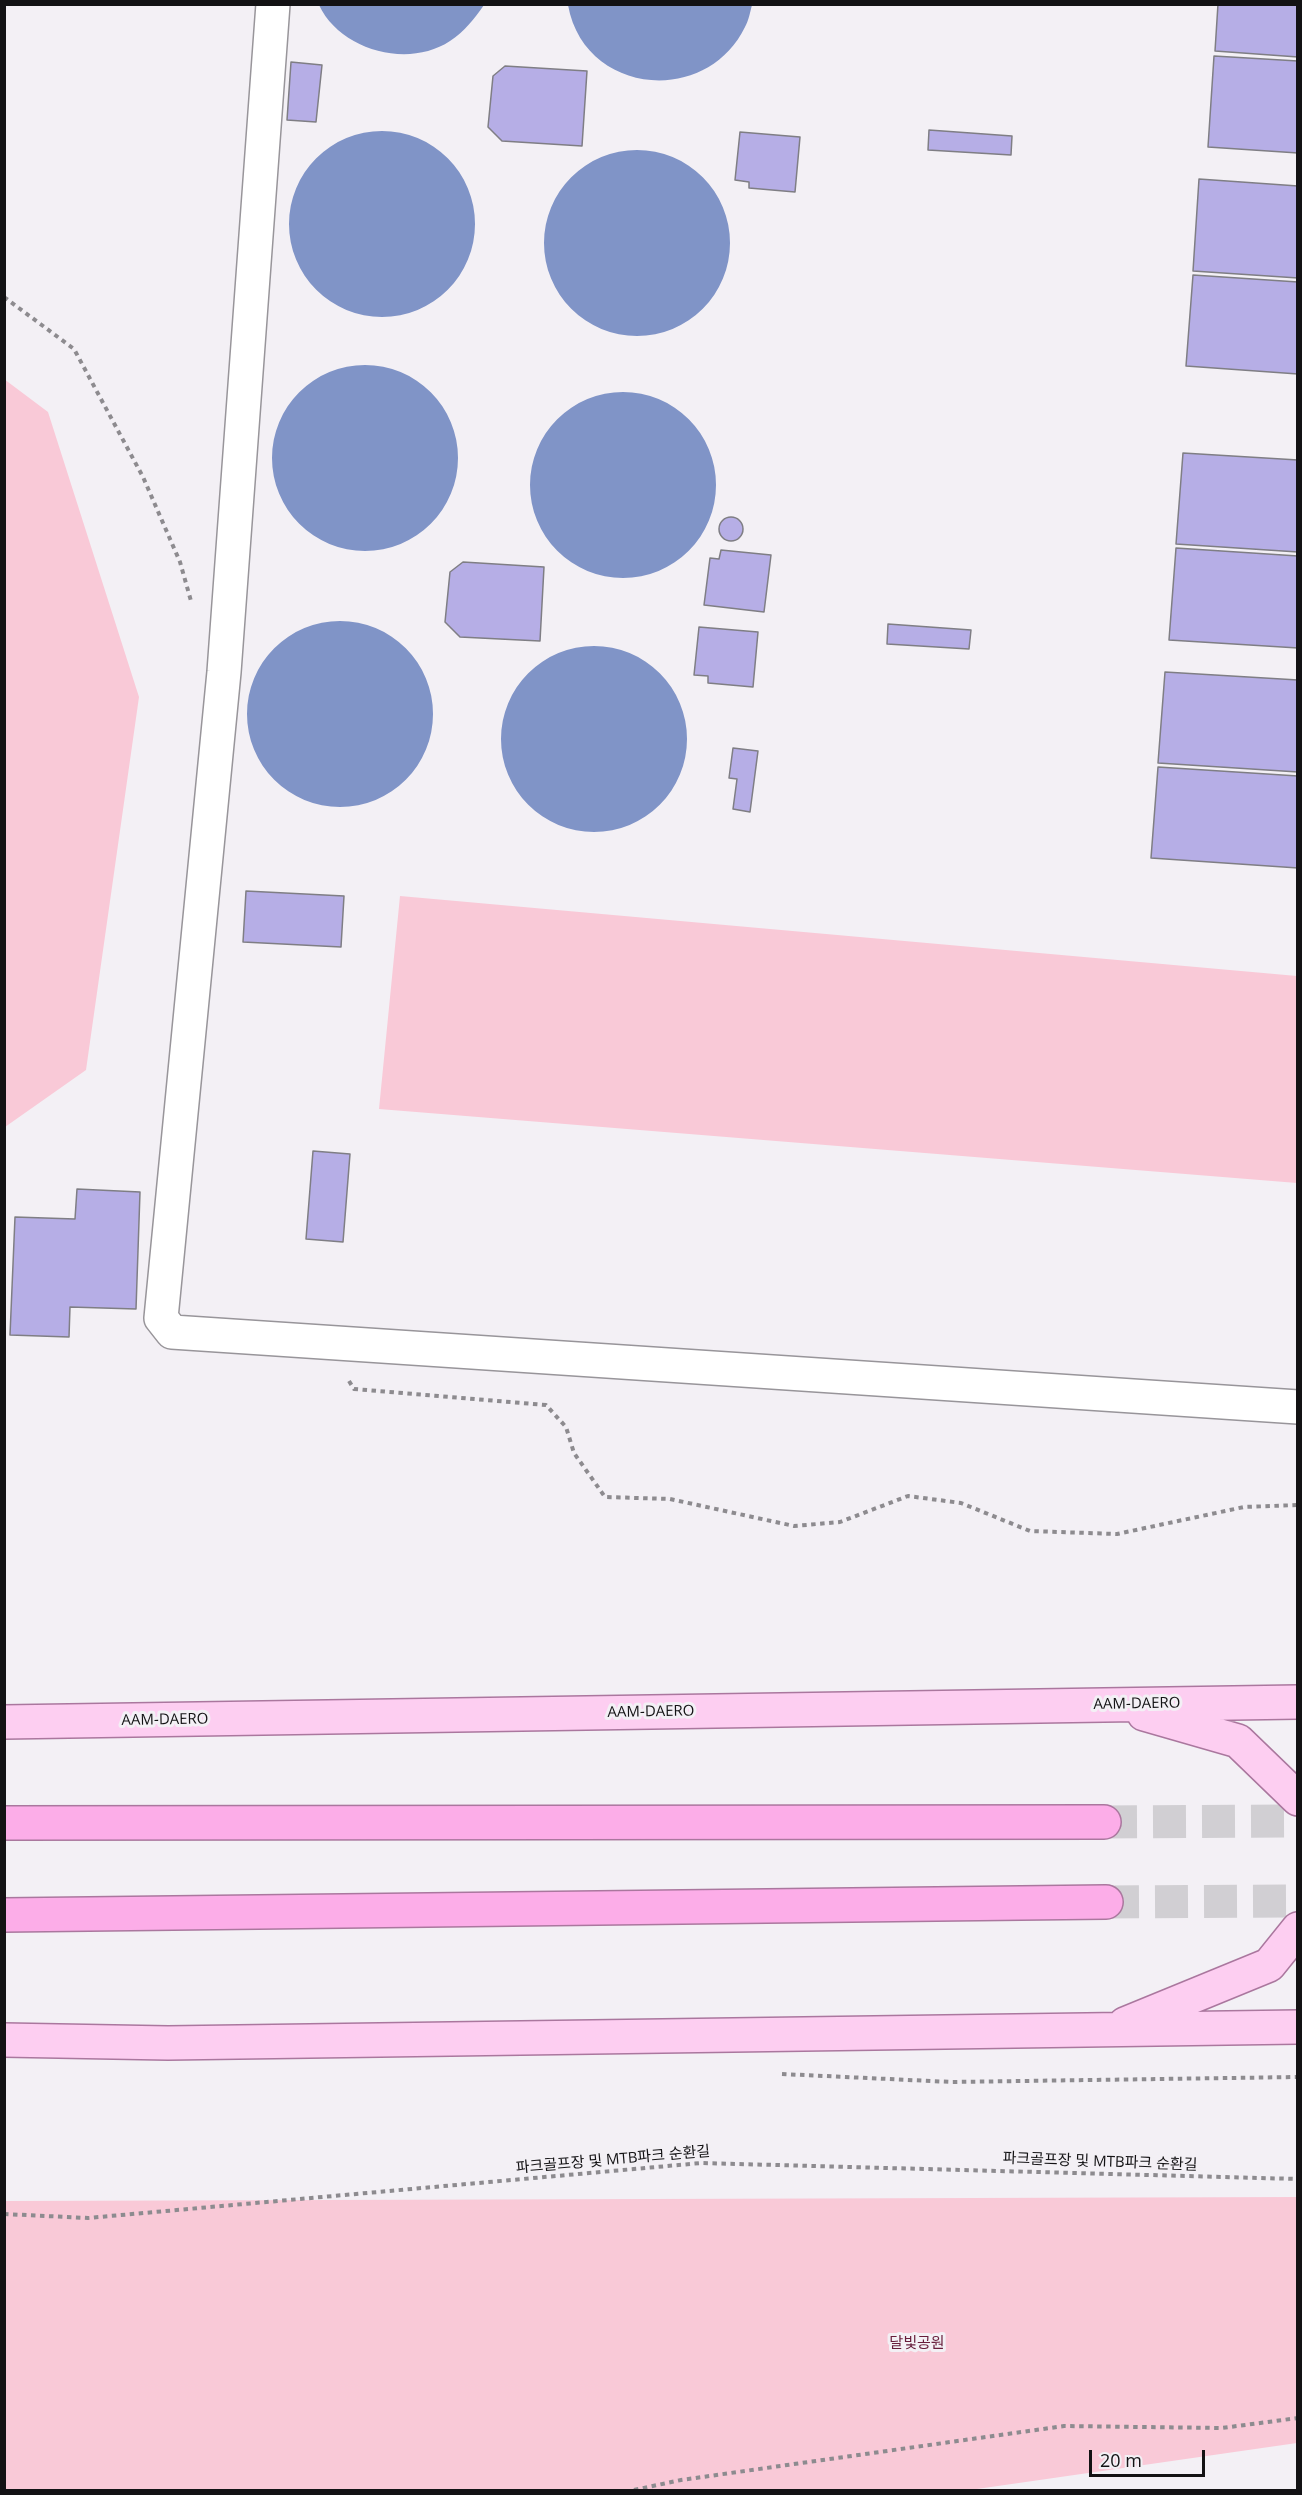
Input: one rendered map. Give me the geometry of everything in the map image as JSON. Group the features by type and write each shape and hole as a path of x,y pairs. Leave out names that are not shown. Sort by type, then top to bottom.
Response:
{"highway":[{"path":"4,1823 1104,1822"},
{"path":"4,1915 1106,1902"}],"main road":[{"name":"AAM-DAERO","path":"4,1722 1298,1702"},
{"path":"1109,1705 1239,1741 1298,1799"},
{"path":"1110,2031 1269,1965 1298,1929"},
{"path":"4,2040 168,2043 1298,2027"},
{"path":"1244,2029 1298,2037"}],"lane":[{"path":"273,4 224,672 161,1318 172,1332 1298,1407"}],"path":[{"path":"4,297 74,349 143,477 180,562 192,604"},
{"path":"343,1373 354,1389 546,1404 566,1427 574,1453 604,1497 670,1499 794,1526 840,1521 908,1496 961,1503 1030,1531 1117,1534 1244,1507 1298,1505"},
{"name":"파크골프장 및 MTB파크 순환길","path":"4,2214 88,2218 701,2163 1298,2179"},
{"path":"634,2490 681,2480 1064,2426 1222,2428 1298,2418"}],"green space":[{"path":"4,379 48,412 139,697 86,1070 5,1127"},
{"path":"400,896 1297,976 1297,1183 379,1109"},
{"name":"달빛공원","path":"1297,2197 1297,2443 970,2490 5,2490 5,2201"}],"water":[{"path":"568,4 752,5 745,27 727,53 703,70 676,79 648,80 621,73 597,58 579,35"},
{"path":"319,5 484,5 469,25 450,41 415,54 396,54 359,44 342,34 329,21"},
{"path":"382,131 418,138 448,158 468,188 475,224 468,260 448,290 418,310 382,317 346,310 316,290 296,260 289,224 296,188 316,158 346,138"},
{"path":"637,150 673,157 703,177 723,207 730,243 723,279 703,309 673,329 637,336 601,329 571,309 551,279 544,243 551,207 571,177 601,157"},
{"path":"365,365 401,372 431,392 451,422 458,458 451,494 431,524 401,544 365,551 329,544 299,524 279,494 272,458 279,422 299,392 329,372"},
{"path":"623,392 659,399 689,419 709,449 716,485 709,521 689,551 659,571 623,578 587,571 557,551 537,521 530,485 537,449 557,419 587,399"},
{"path":"340,621 376,628 406,648 426,678 433,714 426,750 406,780 376,800 340,807 304,800 274,780 254,750 247,714 254,678 274,648 304,628"},
{"path":"594,646 630,653 660,673 680,703 687,739 680,775 660,805 630,825 594,832 558,825 528,805 508,775 501,739 508,703 528,673 558,653"}],"building":[{"path":"1218,4 1298,4 1298,57 1215,51"},
{"path":"1214,56 1298,61 1298,153 1208,147"},
{"path":"291,62 322,65 316,122 287,120"},
{"path":"505,66 587,71 582,146 502,141 488,127 493,76"},
{"path":"929,130 1012,136 1011,155 928,150"},
{"path":"740,132 800,137 795,192 749,188 749,182 735,180"},
{"path":"1199,179 1298,186 1298,278 1193,271"},
{"path":"1193,275 1298,282 1298,374 1186,366"},
{"path":"1183,453 1298,460 1298,552 1176,544"},
{"path":"731,517 739,521 743,529 739,537 731,541 723,537 719,529 723,521"},
{"path":"1176,548 1298,556 1298,648 1169,640"},
{"path":"721,550 771,555 764,612 704,605 710,558 719,559"},
{"path":"463,562 544,567 540,641 460,637 445,622 450,572"},
{"path":"888,624 971,630 969,649 887,644"},
{"path":"699,627 758,632 753,687 708,683 708,676 694,675"},
{"path":"1165,672 1298,680 1298,772 1158,763"},
{"path":"733,748 758,751 750,812 733,809 737,779 729,778"},
{"path":"1158,767 1298,776 1298,868 1151,858"},
{"path":"246,891 344,896 341,947 243,942"},
{"path":"313,1151 350,1154 343,1242 306,1239"},
{"path":"77,1189 140,1192 136,1309 70,1307 69,1337 10,1335 15,1217 75,1219"}],"tunnel":[{"path":"1104,1822 1298,1821"},
{"path":"1106,1902 1298,1901"}]}
